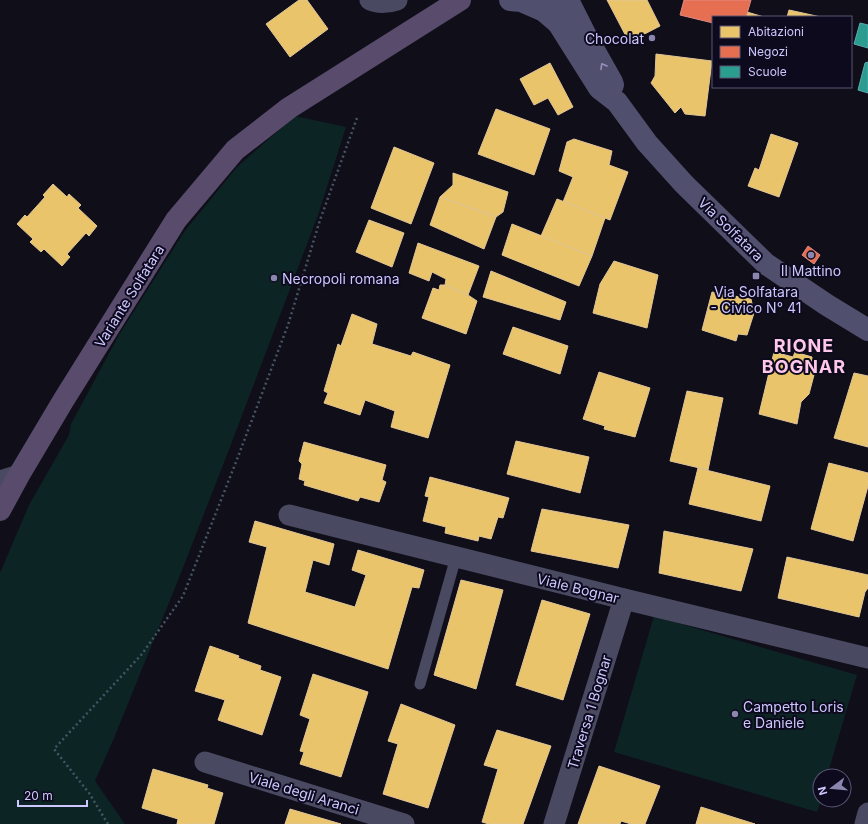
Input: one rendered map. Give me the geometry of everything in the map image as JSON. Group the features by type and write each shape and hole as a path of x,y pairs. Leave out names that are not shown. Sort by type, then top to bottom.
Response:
{"main road":[{"path":"460,0 471,2 477,0"},
{"name":"Variante Solfatara","path":"0,510 9,478 63,401 176,220 235,150 289,108 460,0"},
{"path":"510,0 521,2 544,11 558,23"},
{"name":"Via Solfatara","path":"546,0 558,23 599,88 617,102 647,143 676,175 766,264 827,305 868,330"},
{"name":"Via Solfatara","path":"568,0 612,82 617,102"}],"street":[{"path":"370,0 374,2 386,3 397,0"},
{"name":"Viale Bognar","path":"289,515 624,599 868,658"},
{"name":"Traversa 1 Bognar","path":"554,824 624,599"},
{"name":"Viale degli Aranci","path":"205,762 404,824"},
{"path":"865,824 868,813"}],"lane":[{"path":"420,684 456,557"}],"path":[{"path":"108,824 90,793 54,749 142,654 183,596 288,325 320,220 357,118"}],"green space":[{"path":"295,116 346,127 318,215 230,447 177,583 95,781 125,824 0,824 0,573 29,505 69,435 71,424 119,335 184,232 237,167"},
{"name":"Campetto Loris e Daniele","path":"654,616 857,675 829,768 812,768 812,808 818,808 817,812 614,752"}],"building: Abitazioni":[{"path":"299,0 307,0 328,29 290,57 266,24"},
{"path":"607,0 647,0 660,26 629,42"},
{"path":"789,10 816,16 787,16"},
{"path":"747,12 761,16 746,16"},
{"path":"656,54 712,61 705,116 685,114 681,107 675,113 651,83 655,76"},
{"path":"550,63 573,107 558,115 548,98 534,105 520,79"},
{"path":"496,109 550,129 534,175 478,154"},
{"path":"771,134 798,143 779,197 748,186 755,168 759,170"},
{"path":"574,139 612,151 609,165 628,172 610,220 563,202 573,177 559,171 567,142"},
{"path":"394,147 434,163 411,224 371,208"},
{"path":"453,173 508,192 503,212 496,217 440,197 453,185"},
{"path":"53,184 67,197 69,194 81,205 78,208 97,226 89,236 86,233 67,254 70,257 62,266 44,249 41,252 30,242 33,239 17,224 25,215 27,217 45,197 43,195"},
{"path":"440,197 496,217 484,249 430,225"},
{"path":"557,199 605,218 592,256 541,236"},
{"path":"369,220 404,233 392,267 356,252"},
{"path":"512,224 592,256 579,286 502,255"},
{"path":"418,243 479,266 468,295 445,285 446,279 432,272 429,281 409,273"},
{"path":"614,261 658,275 647,328 593,313 600,284"},
{"path":"491,271 566,302 560,320 483,297"},
{"path":"440,285 445,285 468,295 477,301 466,334 422,318 433,288 439,290"},
{"path":"712,292 751,299 754,313 747,335 738,334 736,341 702,330"},
{"path":"352,314 377,324 372,344 411,356 413,352 450,365 428,438 391,427 395,411 365,400 360,415 324,403 328,393 324,391 338,344 341,346"},
{"path":"513,327 568,346 560,374 503,354"},
{"path":"774,352 793,357 795,352 812,357 814,375 809,394 801,402 797,424 759,414"},
{"path":"599,372 650,388 635,437 604,429 605,426 583,419"},
{"path":"854,373 868,376 868,447 834,438"},
{"path":"687,391 723,398 708,470 670,461"},
{"path":"516,441 589,457 580,493 507,474"},
{"path":"304,442 386,465 382,480 386,482 379,502 360,497 358,501 304,485 305,481 299,479 302,464 299,461"},
{"path":"829,463 868,473 868,486 853,541 811,529"},
{"path":"698,468 770,486 761,521 689,504"},
{"path":"430,477 509,498 503,518 498,517 491,539 479,536 478,541 445,533 446,527 423,521 429,497 425,496"},
{"path":"542,509 629,525 618,568 531,551"},
{"path":"255,521 334,544 329,565 313,560 305,592 355,607 366,575 352,570 358,550 424,570 419,588 412,587 388,669 248,623 267,547 249,542"},
{"path":"664,531 753,549 741,591 659,573"},
{"path":"787,557 868,575 868,588 865,592 859,617 778,598"},
{"path":"461,580 503,590 476,689 434,675"},
{"path":"542,600 590,614 563,700 516,685"},
{"path":"210,646 239,656 238,658 261,666 260,670 281,677 262,735 218,720 225,700 195,691"},
{"path":"313,674 368,692 341,777 300,764 304,752 300,751 310,719 300,715"},
{"path":"401,704 455,725 428,808 383,794 398,744 388,741"},
{"path":"497,730 551,746 523,824 489,824 482,822 498,769 484,765"},
{"path":"599,766 660,786 645,824 631,824 621,821 620,824 578,824"},
{"path":"153,769 208,785 207,788 223,793 214,824 177,824 178,819 142,808"},
{"path":"701,807 755,824 696,824"},
{"path":"290,809 341,824 285,824"}],"building: Negozi":[{"path":"684,0 751,0 746,16 712,16 712,23 680,15"},
{"name":"Il Mattino","path":"808,246 820,255 814,264 802,255"}],"building: Scuole":[{"path":"860,23 868,25 868,48 854,44"},
{"path":"868,62 868,93 858,90 865,63"}],"place":[{"name":"Chocolat","path":"652,38"},
{"name":"Il Mattino","path":"811,255"},
{"name":"Via Solfatara - Civico N° 41","path":"756,276"},
{"name":"Necropoli romana","path":"274,278"},
{"name":"Campetto Loris e Daniele","path":"735,714"}],"district":[{"name":"RIONE BOGNAR","path":"804,355"}]}
